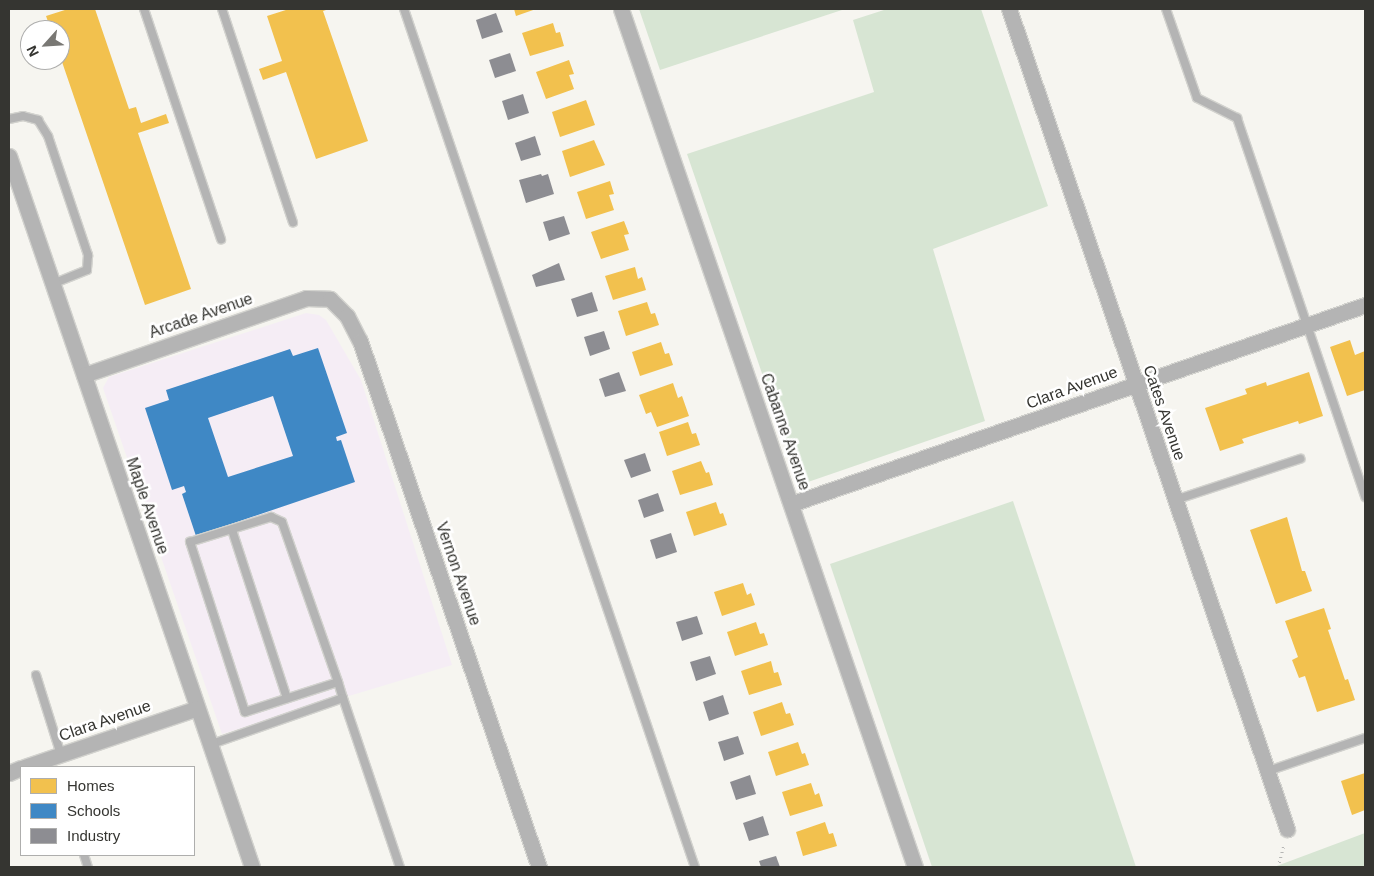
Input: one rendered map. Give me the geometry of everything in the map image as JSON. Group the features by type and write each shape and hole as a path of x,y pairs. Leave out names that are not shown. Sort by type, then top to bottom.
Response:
{"street":[{"name":"Cabanne Avenue","path":"621,9 915,867"},
{"name":"Cates Avenue","path":"1009,9 1287,829"},
{"name":"Maple Avenue","path":"9,156 196,708 252,867"},
{"name":"Arcade Avenue","path":"84,375 306,298 330,299"},
{"name":"Vernon Avenue","path":"330,299 347,316 360,341 539,867"},
{"name":"Clara Avenue","path":"791,504 1365,305"},
{"name":"Clara Avenue","path":"31,766 55,760 196,708"}],"lane":[{"path":"144,9 221,238"},
{"path":"222,9 293,222"},
{"path":"404,9 695,867"},
{"path":"1166,9 1197,98 1237,118 1365,497"},
{"path":"9,119 23,116 38,120 48,136 88,255 87,270 53,284"},
{"path":"1175,500 1300,459"},
{"path":"338,682 245,712 190,542 271,517 282,522 338,682 400,867"},
{"path":"232,530 287,698"},
{"path":"36,675 55,760"},
{"path":"209,745 343,698"},
{"path":"1268,771 1365,738"}],"path":[{"path":"1278,867 1287,829"}],"shaded area":[{"path":"306,313 319,315 326,320 361,380 452,665 222,734 103,388 109,377"}],"green space":[{"path":"639,9 841,9 842,10 660,70"},
{"path":"887,9 981,9 1048,206 933,249 985,421 808,482 802,479 795,470 687,154 874,92 853,20"},
{"path":"1013,501 1136,867 932,867 830,564"},
{"path":"1365,833 1365,867 1274,867"}],"building: Homes":[{"path":"68,9 95,9 129,109 136,107 141,123 166,114 169,123 138,133 191,289 145,305 65,70 70,70 70,20 47,20 46,16"},
{"path":"289,9 329,9 323,11 368,141 316,159 286,72 263,80 259,69 282,61 267,16"},
{"path":"514,9 536,9 516,16"},
{"path":"553,23 556,33 560,32 564,46 530,56 522,33"},
{"path":"569,60 574,74 569,75 574,89 546,99 536,72"},
{"path":"586,100 595,125 560,137 552,112"},
{"path":"594,140 605,165 570,177 562,151"},
{"path":"610,181 614,194 609,195 614,210 586,219 577,192"},
{"path":"624,221 629,234 624,235 629,250 601,259 591,232"},
{"path":"635,267 638,279 642,277 646,290 613,300 605,276"},
{"path":"647,302 651,314 655,313 659,325 626,336 618,311"},
{"path":"1350,340 1355,355 1365,351 1365,390 1347,396 1330,347"},
{"path":"661,342 665,354 669,353 673,365 640,376 632,352"},
{"path":"1309,372 1323,416 1299,424 1298,421 1242,439 1244,443 1220,451 1205,408 1247,394 1245,389 1266,382 1267,386"},
{"path":"673,383 678,398 682,396 689,416 657,427 651,412 646,414 639,395"},
{"path":"688,422 692,434 696,433 700,445 667,456 659,432"},
{"path":"701,461 706,473 709,472 713,485 680,495 672,471"},
{"path":"716,502 720,514 723,513 727,525 694,536 686,512"},
{"path":"1287,517 1302,571 1305,571 1312,591 1276,604 1250,530"},
{"path":"743,583 747,595 751,593 755,605 722,616 714,592"},
{"path":"1324,608 1331,629 1328,630 1345,680 1348,679 1355,700 1317,712 1305,676 1299,678 1292,660 1298,657 1285,621"},
{"path":"756,622 760,634 764,633 768,645 735,656 727,632"},
{"path":"771,661 774,673 778,672 782,685 749,695 741,671"},
{"path":"782,702 786,714 790,713 794,725 761,736 753,712"},
{"path":"798,742 802,754 805,753 809,765 776,776 768,752"},
{"path":"1365,773 1365,810 1352,815 1341,781"},
{"path":"811,783 815,795 819,793 823,806 790,816 782,792"},
{"path":"825,822 829,834 833,833 837,846 803,856 796,832"}],"building: Schools":[{"path":"318,348 347,433 336,437 337,441 341,440 355,482 196,536 182,494 186,492 184,486 172,490 145,408 169,400 166,390 290,349 293,356","holes":["273,396 293,456 228,477 208,418"]}],"building: Industry":[{"path":"496,13 503,32 482,39 476,20"},
{"path":"510,53 516,71 495,78 489,60"},
{"path":"523,94 529,113 508,120 502,101"},
{"path":"535,136 541,155 521,161 515,143"},
{"path":"541,174 542,176 548,174 554,194 526,203 519,180"},
{"path":"564,216 570,234 549,241 543,222"},
{"path":"559,263 565,280 536,287 532,275"},
{"path":"592,292 598,311 577,317 571,299"},
{"path":"604,331 610,349 590,356 584,337"},
{"path":"619,372 626,391 605,397 599,379"},
{"path":"645,453 651,471 631,478 624,460"},
{"path":"658,493 664,511 644,518 638,500"},
{"path":"671,533 677,552 656,559 650,540"},
{"path":"697,616 703,634 682,641 676,622"},
{"path":"710,656 716,674 696,681 690,662"},
{"path":"723,695 729,714 709,721 703,702"},
{"path":"738,736 744,754 724,761 718,742"},
{"path":"750,775 756,794 736,800 730,782"},
{"path":"763,816 769,835 749,841 743,823"},
{"path":"776,856 780,867 761,867 759,861"}]}
